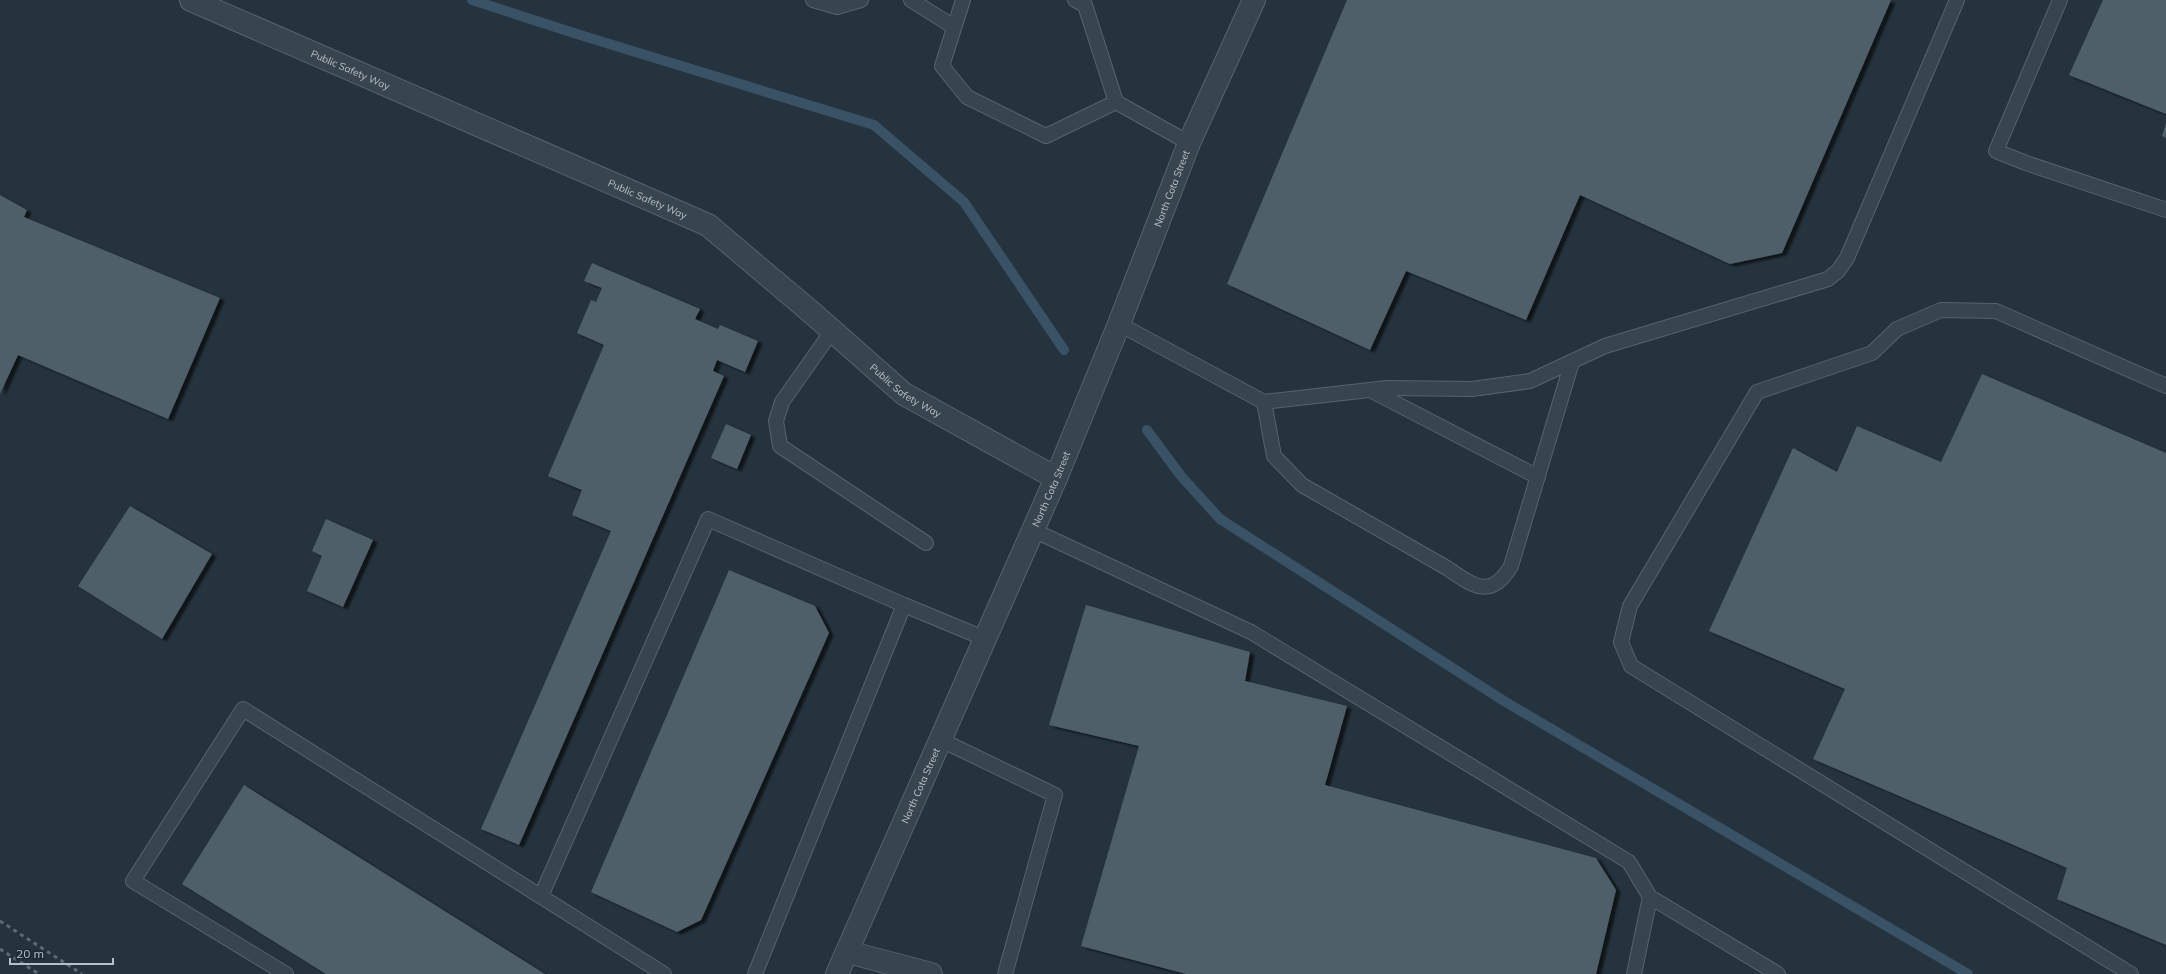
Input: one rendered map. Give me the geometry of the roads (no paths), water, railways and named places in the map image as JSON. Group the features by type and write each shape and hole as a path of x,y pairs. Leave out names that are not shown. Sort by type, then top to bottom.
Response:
{"street":[{"name":"Public Safety Way","path":"191,0 708,225 904,394 1056,478"},
{"name":"North Cota Street","path":"837,974 1056,478 1120,324 1189,143 1254,0"},
{"path":"848,952 931,974"}],"lane":[{"path":"813,0 837,7 861,0"},
{"path":"911,0 954,27"},
{"path":"963,0 942,66 967,97 1046,136 1116,102"},
{"path":"1075,0 1084,6 1116,102 1189,143"},
{"path":"1120,324 1264,402 1387,388 1472,390 1530,381 1605,346 1828,279 1838,271 1847,258 1957,0"},
{"path":"2060,0 1996,151 2033,166 2166,210"},
{"path":"2131,974 1631,666 1621,642 1630,606 1757,392 1872,353 1897,329 1941,310 1996,311 2166,386"},
{"path":"832,331 782,402 776,421 780,446 926,543"},
{"path":"1264,402 1270,442 1274,456 1302,485 1477,586 1492,586 1503,579 1511,566 1572,362"},
{"path":"1370,390 1538,477"},
{"path":"541,896 708,519 904,605 986,639"},
{"path":"1033,530 1251,632 1629,862 1650,897 1778,974"},
{"path":"755,974 904,605"},
{"path":"286,974 133,881 243,709 664,974"},
{"path":"941,740 1055,795 1005,974"},
{"path":"1634,974 1650,897"}],"waterway":[{"path":"472,0 580,35 874,125 964,202 1064,350"},
{"path":"1147,430 1181,476 1220,519 1504,701 1968,974"}],"railway":[{"path":"0,921 82,974"},
{"path":"0,949 39,974"}]}
